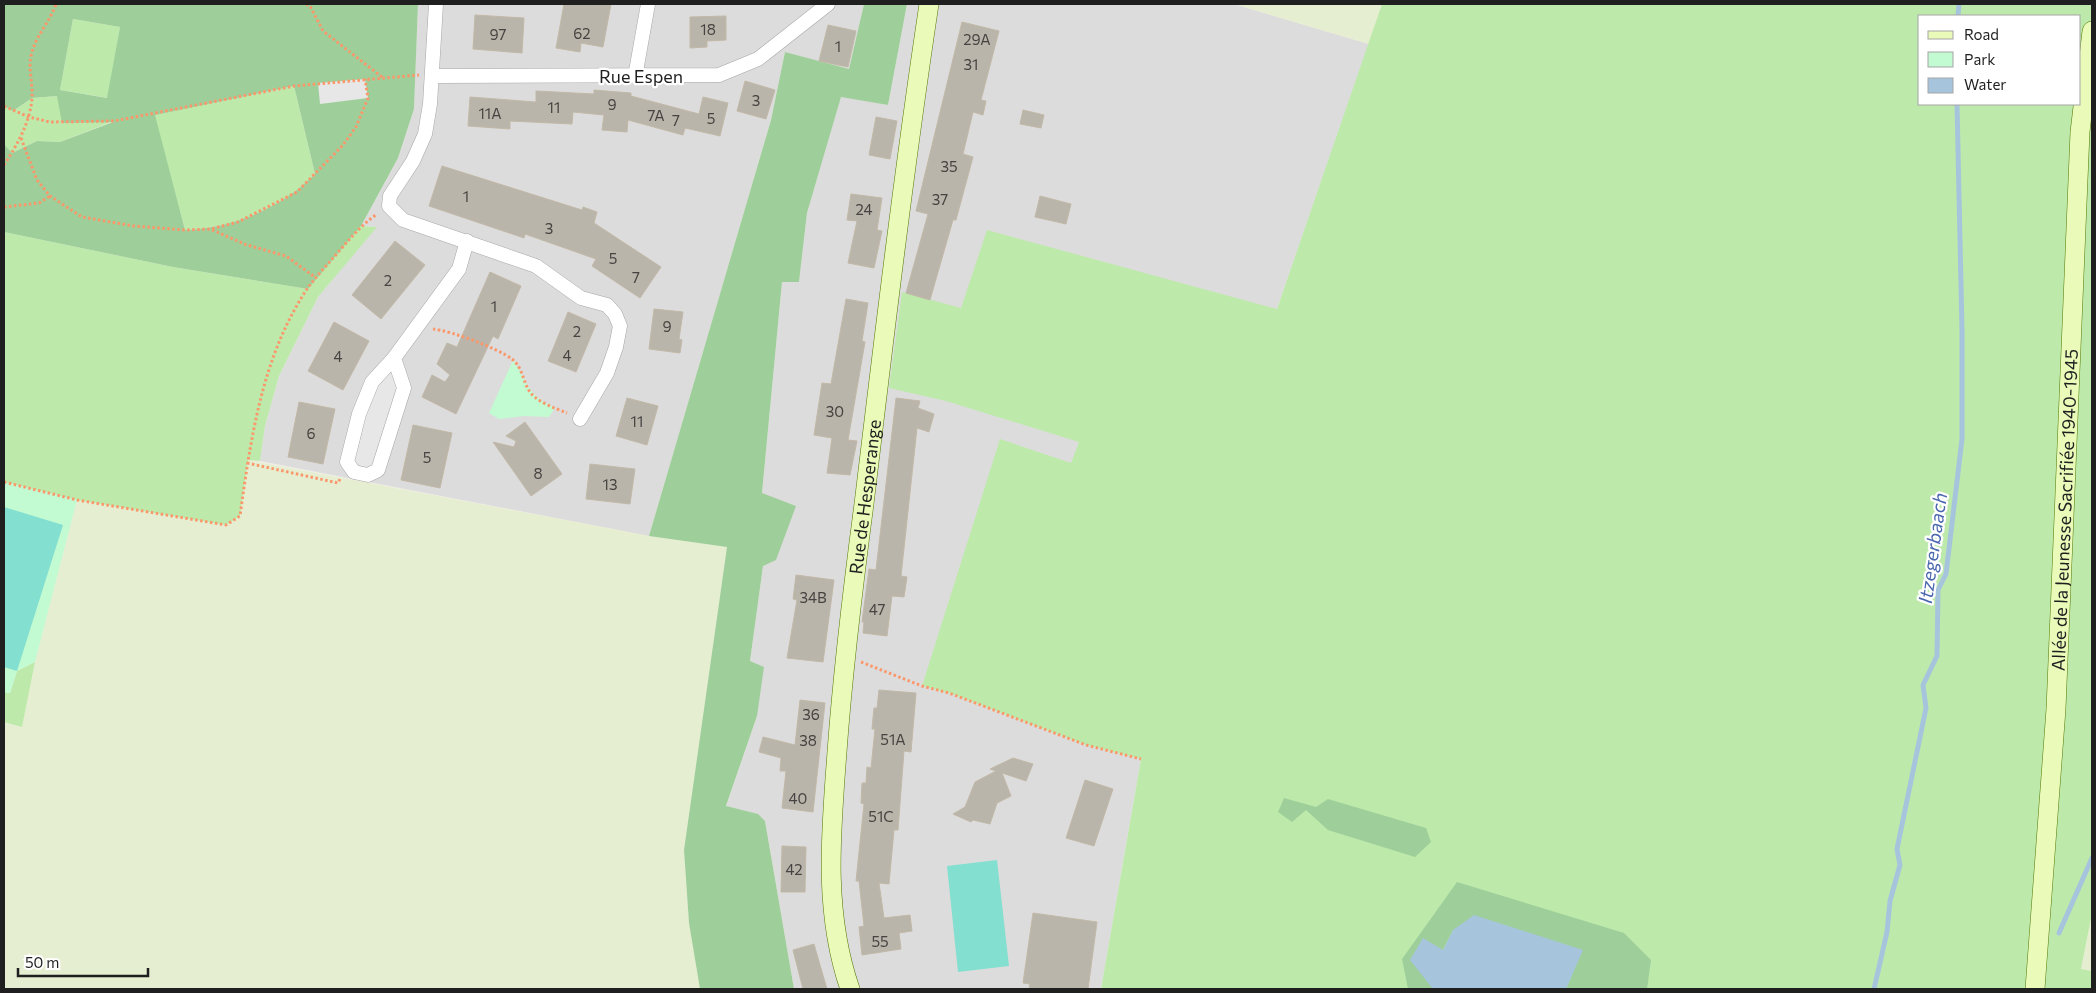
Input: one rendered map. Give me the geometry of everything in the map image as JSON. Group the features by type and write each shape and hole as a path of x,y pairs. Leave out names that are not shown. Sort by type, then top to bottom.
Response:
{"main road":[{"name":"Rue de Hesperange","path":"850,989 835,926 830,883 830,833 845,655 912,121 929,4"},
{"name":"Allée de la Jeunesse Sacrifiée 1940-1945","path":"2035,989 2056,708 2080,132 2092,32"}],"street":[{"path":"436,4 432,76 426,134 414,162 390,196 389,206 403,220 536,266 581,298 607,305 615,314 620,326 616,347 607,373 580,419"},
{"path":"635,77 648,4"},
{"name":"Rue Espen","path":"432,76 635,77 719,75 758,59 828,4"},
{"path":"394,358 404,388 378,470 368,476 354,472 347,462 359,414 372,382 394,358 459,269 467,241"}],"path":[{"path":"4,165 29,118 32,98 31,58 36,38 56,4"},
{"path":"306,4 310,6 323,31 382,77"},
{"path":"4,106 29,118 62,123 114,121 294,86 382,77 432,76"},
{"path":"20,138 37,180 50,196 82,217 134,226 185,230 211,229 238,222 297,192 356,128 368,98 365,79"},
{"path":"4,207 38,203 50,196"},
{"path":"4,482 77,500 226,525 240,516 253,427 267,374 289,321 316,278 361,226 389,206"},
{"path":"211,229 247,245 286,256 316,278"},
{"path":"416,326 453,332 513,360 525,378 528,390 539,400 580,419"},
{"path":"247,464 338,483 347,462"},
{"path":"845,655 922,686 949,693 1086,745 1141,759"}],"shaded area":[{"path":"418,4 864,4 849,70 785,52 771,120 649,536 260,461 265,426 279,376 318,297 376,227 361,226 398,158 414,109"},
{"path":"907,4 1234,4 1369,44 1277,309 1079,442 1072,463 922,686 949,693 1086,745 1141,759 1101,989 794,989 765,821 726,807 757,716 750,661 763,566 796,506 762,494 782,282 799,282 807,213 841,96 888,105"},
{"path":"365,79 368,98 320,104 318,83"},
{"path":"394,358 404,388 368,475 347,462 359,414"},
{"path":"4,507 63,525 17,671 4,667"},
{"path":"997,860 1009,966 958,972 947,866"}],"green space":[{"path":"4,4 418,4 414,109 398,158 361,226 308,289 173,267 4,232 4,144 12,153 37,141 60,142 113,122 62,123 57,96 32,98 13,111 4,106","holes":["73,19 120,27 107,98 60,90","294,86 315,174 287,197 255,214 221,225 185,230 155,115"]},
{"path":"864,4 907,4 888,105 841,97 807,213 799,282 782,282 762,493 796,506 776,560 763,566 750,661 764,667 757,716 726,806 758,814 765,821 794,989 700,989 689,923 684,850 727,547 649,536 771,120 785,52 849,69"},
{"path":"1234,4 1382,4 1369,44"},
{"path":"1382,4 2092,4 2092,913 2081,969 2092,971 2092,989 1101,989 1141,759 1086,745 949,693 922,686 1000,439 1071,463 1079,442 946,401 889,388 902,292 961,308 987,230 1277,309"},
{"path":"73,19 120,27 108,98 60,90"},
{"path":"294,86 315,174 287,197 255,214 221,225 185,230 154,115"},
{"path":"57,96 114,121 60,142 37,141 12,153 4,144 4,106 13,111 32,98"},
{"path":"361,226 377,227 318,297 279,376 265,426 260,461 248,460 240,516 226,525 77,500 4,482 4,232 173,267 308,289"},
{"path":"513,360 533,393 545,403 555,408 549,417 524,416 499,419 489,413"},
{"path":"248,460 649,536 727,547 684,850 689,922 700,989 4,989 4,722 22,726 35,662 77,500 226,525 240,516"},
{"path":"4,482 77,500 35,662 17,671 10,693 4,692"},
{"path":"35,662 22,727 4,722 4,692 10,693 17,671"},
{"path":"1284,798 1316,807 1328,799 1426,828 1431,842 1415,857 1328,830 1306,810 1292,822 1278,812"},
{"path":"1457,882 1624,933 1651,960 1647,989 1566,989 1582,950 1453,930 1443,950 1433,989 1408,989 1402,959"},
{"path":"2092,913 2092,971 2081,969"}],"water":[{"path":"1474,915 1583,950 1566,989 1433,989 1410,960 1423,938 1443,950 1453,930"}],"building":[{"path":"564,4 611,4 603,47 581,43 580,52 556,48"},
{"path":"475,15 524,18 522,53 473,49"},
{"path":"726,16 726,40 707,41 707,47 690,48 690,17"},
{"path":"962,22 999,31 981,100 986,101 983,115 973,112 963,154 973,157 956,220 953,220 930,300 906,293 928,214 916,211"},
{"path":"828,25 856,31 848,67 819,61"},
{"path":"745,81 775,90 766,119 737,111"},
{"path":"594,90 631,93 631,96 699,114 703,97 728,103 720,136 685,128 683,135 628,120 627,132 602,130 604,115 573,112 572,124 510,121 510,129 468,126 470,97 536,102 536,91 594,94"},
{"path":"1023,110 1044,115 1041,128 1020,124"},
{"path":"876,117 897,121 890,159 869,155"},
{"path":"442,166 582,210 583,207 597,212 594,223 661,267 640,298 592,266 596,259 525,234 524,238 429,206"},
{"path":"851,194 882,198 877,230 882,231 874,268 848,263 857,221 847,220"},
{"path":"1040,196 1071,204 1066,224 1035,217"},
{"path":"395,241 425,265 381,319 352,295"},
{"path":"490,272 521,286 498,339 493,336 456,414 422,397 432,375 445,382 450,375 437,364 447,343 457,347"},
{"path":"846,299 868,303 862,341 865,342 848,440 857,441 850,475 827,473 832,438 814,435 822,383 831,384"},
{"path":"654,309 683,312 679,339 682,340 680,353 649,349"},
{"path":"568,312 596,324 576,372 548,361"},
{"path":"334,322 369,341 343,390 308,371"},
{"path":"627,398 658,406 647,445 616,436"},
{"path":"896,398 920,401 918,408 934,414 929,432 917,428 901,576 907,577 904,597 892,596 887,636 863,633 864,622 862,622 869,569 876,570"},
{"path":"299,402 335,409 323,464 288,457"},
{"path":"525,422 562,474 531,496 493,442 514,447 516,441 506,436"},
{"path":"413,425 452,433 440,488 401,480"},
{"path":"590,464 635,469 630,504 586,499"},
{"path":"796,575 834,580 823,662 787,658 797,600 793,599"},
{"path":"879,690 916,693 911,752 904,751 898,830 894,830 889,884 879,883 884,918 910,915 912,931 899,933 901,949 862,955 859,927 864,926 859,881 856,881 864,804 861,803 862,783 866,783 867,767 871,768 875,729 872,729 874,708 877,708"},
{"path":"800,700 825,703 813,812 782,808 786,771 780,771 781,758 759,752 763,737 795,745"},
{"path":"1013,758 1033,764 1026,781 1002,773 1011,796 997,803 990,824 973,820 971,822 953,814 965,807 975,782 996,771 990,769"},
{"path":"1085,780 1113,789 1094,846 1066,838"},
{"path":"782,846 806,847 805,892 781,892"},
{"path":"1033,913 1097,922 1088,989 1029,989 1030,984 1023,983"},
{"path":"814,944 827,989 803,989 793,950"}],"waterway":[{"name":"Itzegerbaach","path":"1958,15 1959,4"},
{"name":"Itzegerbaach","path":"1874,989 1887,932 1890,901 1900,865 1897,849 1926,708 1923,685 1937,656 1938,590 1946,574 1962,439 1962,330 1957,105"},
{"path":"2059,933 2092,858"}]}
